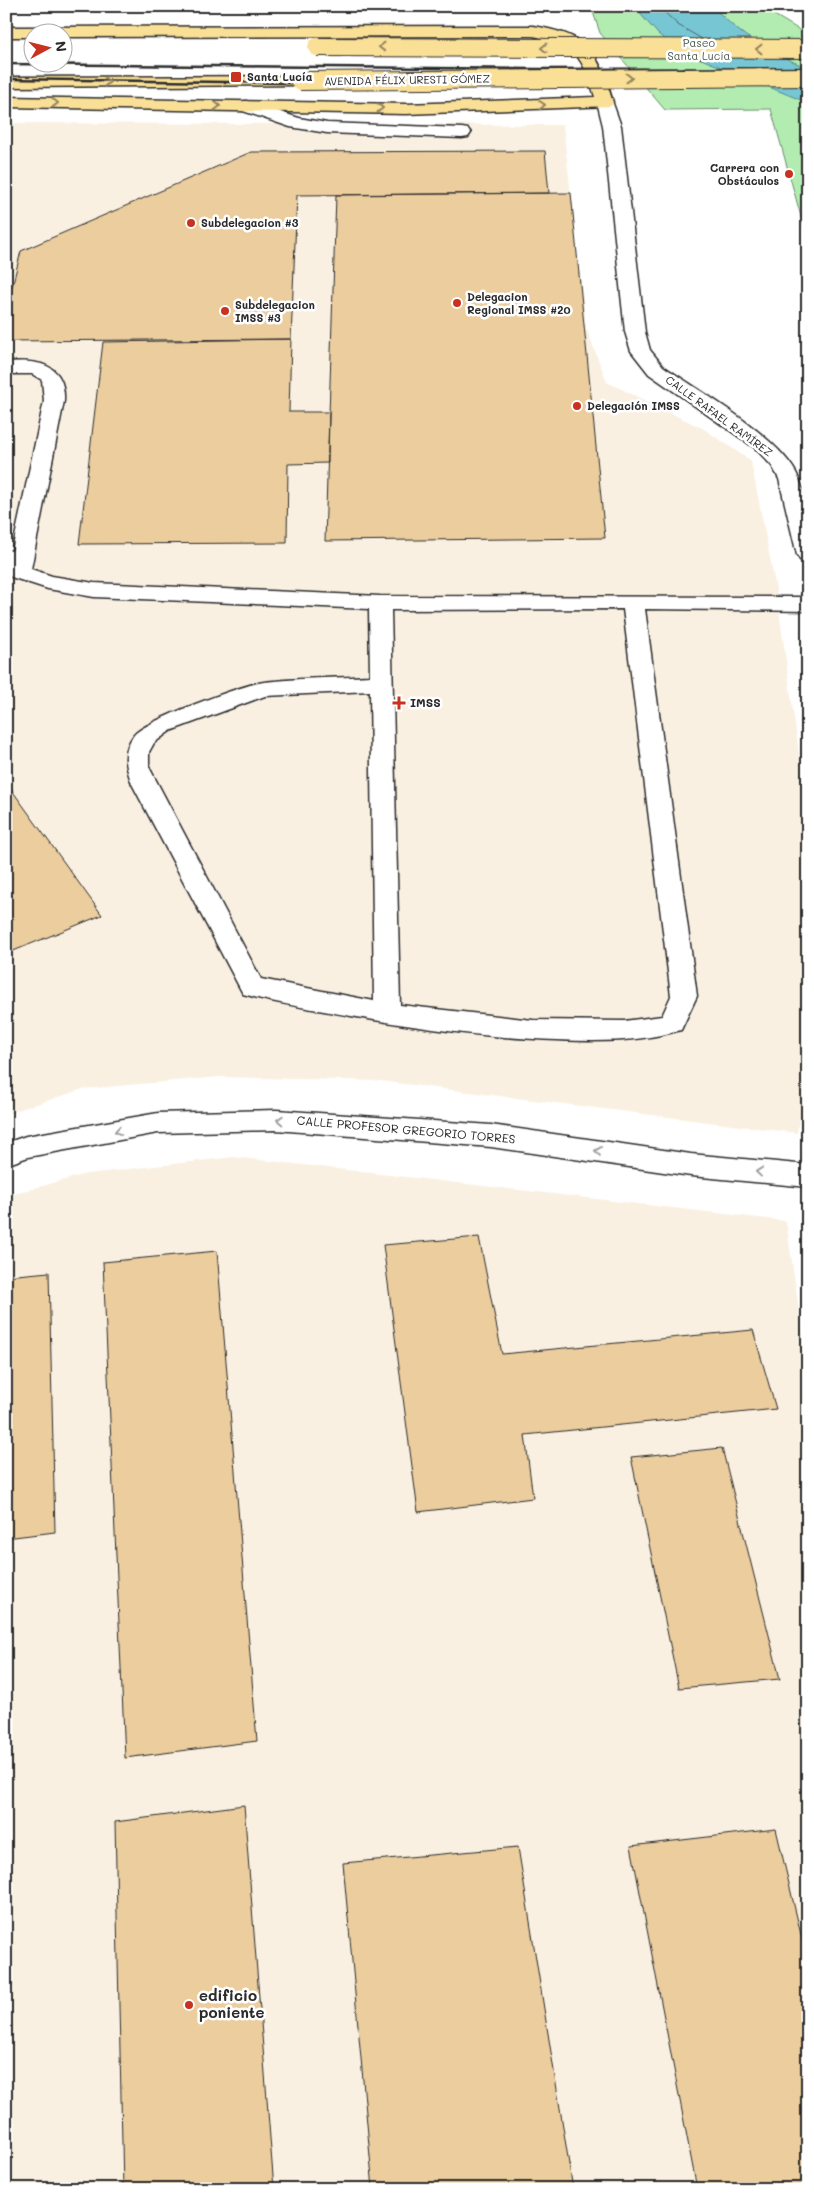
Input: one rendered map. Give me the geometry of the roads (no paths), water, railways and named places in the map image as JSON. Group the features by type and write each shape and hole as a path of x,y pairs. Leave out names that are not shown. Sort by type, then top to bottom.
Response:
{"main road":[{"path":"6,32 553,33 582,46 592,62 606,102 471,108 6,102"},
{"path":"6,45 22,45"},
{"path":"72,45 808,49"},
{"name":"AVENIDA FÉLIX URESTI GÓMEZ","path":"6,82 808,77"}],"street":[{"name":"CALLE RAFAEL RAMÍREZ","path":"606,102 612,126 634,332 641,351 656,370 762,444 781,463 789,479 808,555"},
{"path":"246,106 296,123 327,128 462,132"},
{"path":"6,368 33,368 48,374 54,382 54,401 12,564 48,582 94,590 380,603 633,602 808,604"},
{"path":"380,683 262,689 162,726 144,738 137,752 137,767 252,988 387,1014 520,1030 630,1031 654,1029 672,1023 684,996 633,602"},
{"path":"380,603 387,1014"},
{"name":"CALLE PROFESOR GREGORIO TORRES","path":"6,1154 26,1148 158,1123 276,1120 491,1136 691,1165 808,1176"}],"water":[{"path":"638,6 713,6 734,27 757,43 808,68 808,103 677,49 658,34 642,16"}],"railway":[{"path":"6,64 538,69 808,68"},
{"path":"6,79 434,85 808,82"}],"place":[{"name":"Santa Lucía","path":"236,77"},
{"name":"Carrera con Obstáculos","path":"789,174"},
{"name":"Subdelegacion #3","path":"191,223"},
{"name":"Delegacion Regional IMSS #20","path":"457,303"},
{"name":"Subdelegacion IMSS #3","path":"225,311"},
{"name":"Delegación IMSS","path":"577,406"},
{"name":"IMSS","path":"399,703"},
{"name":"edificio poniente","path":"189,2005"}],"park label":[{"name":"Paseo Santa Lucía","path":"699,49"}]}
